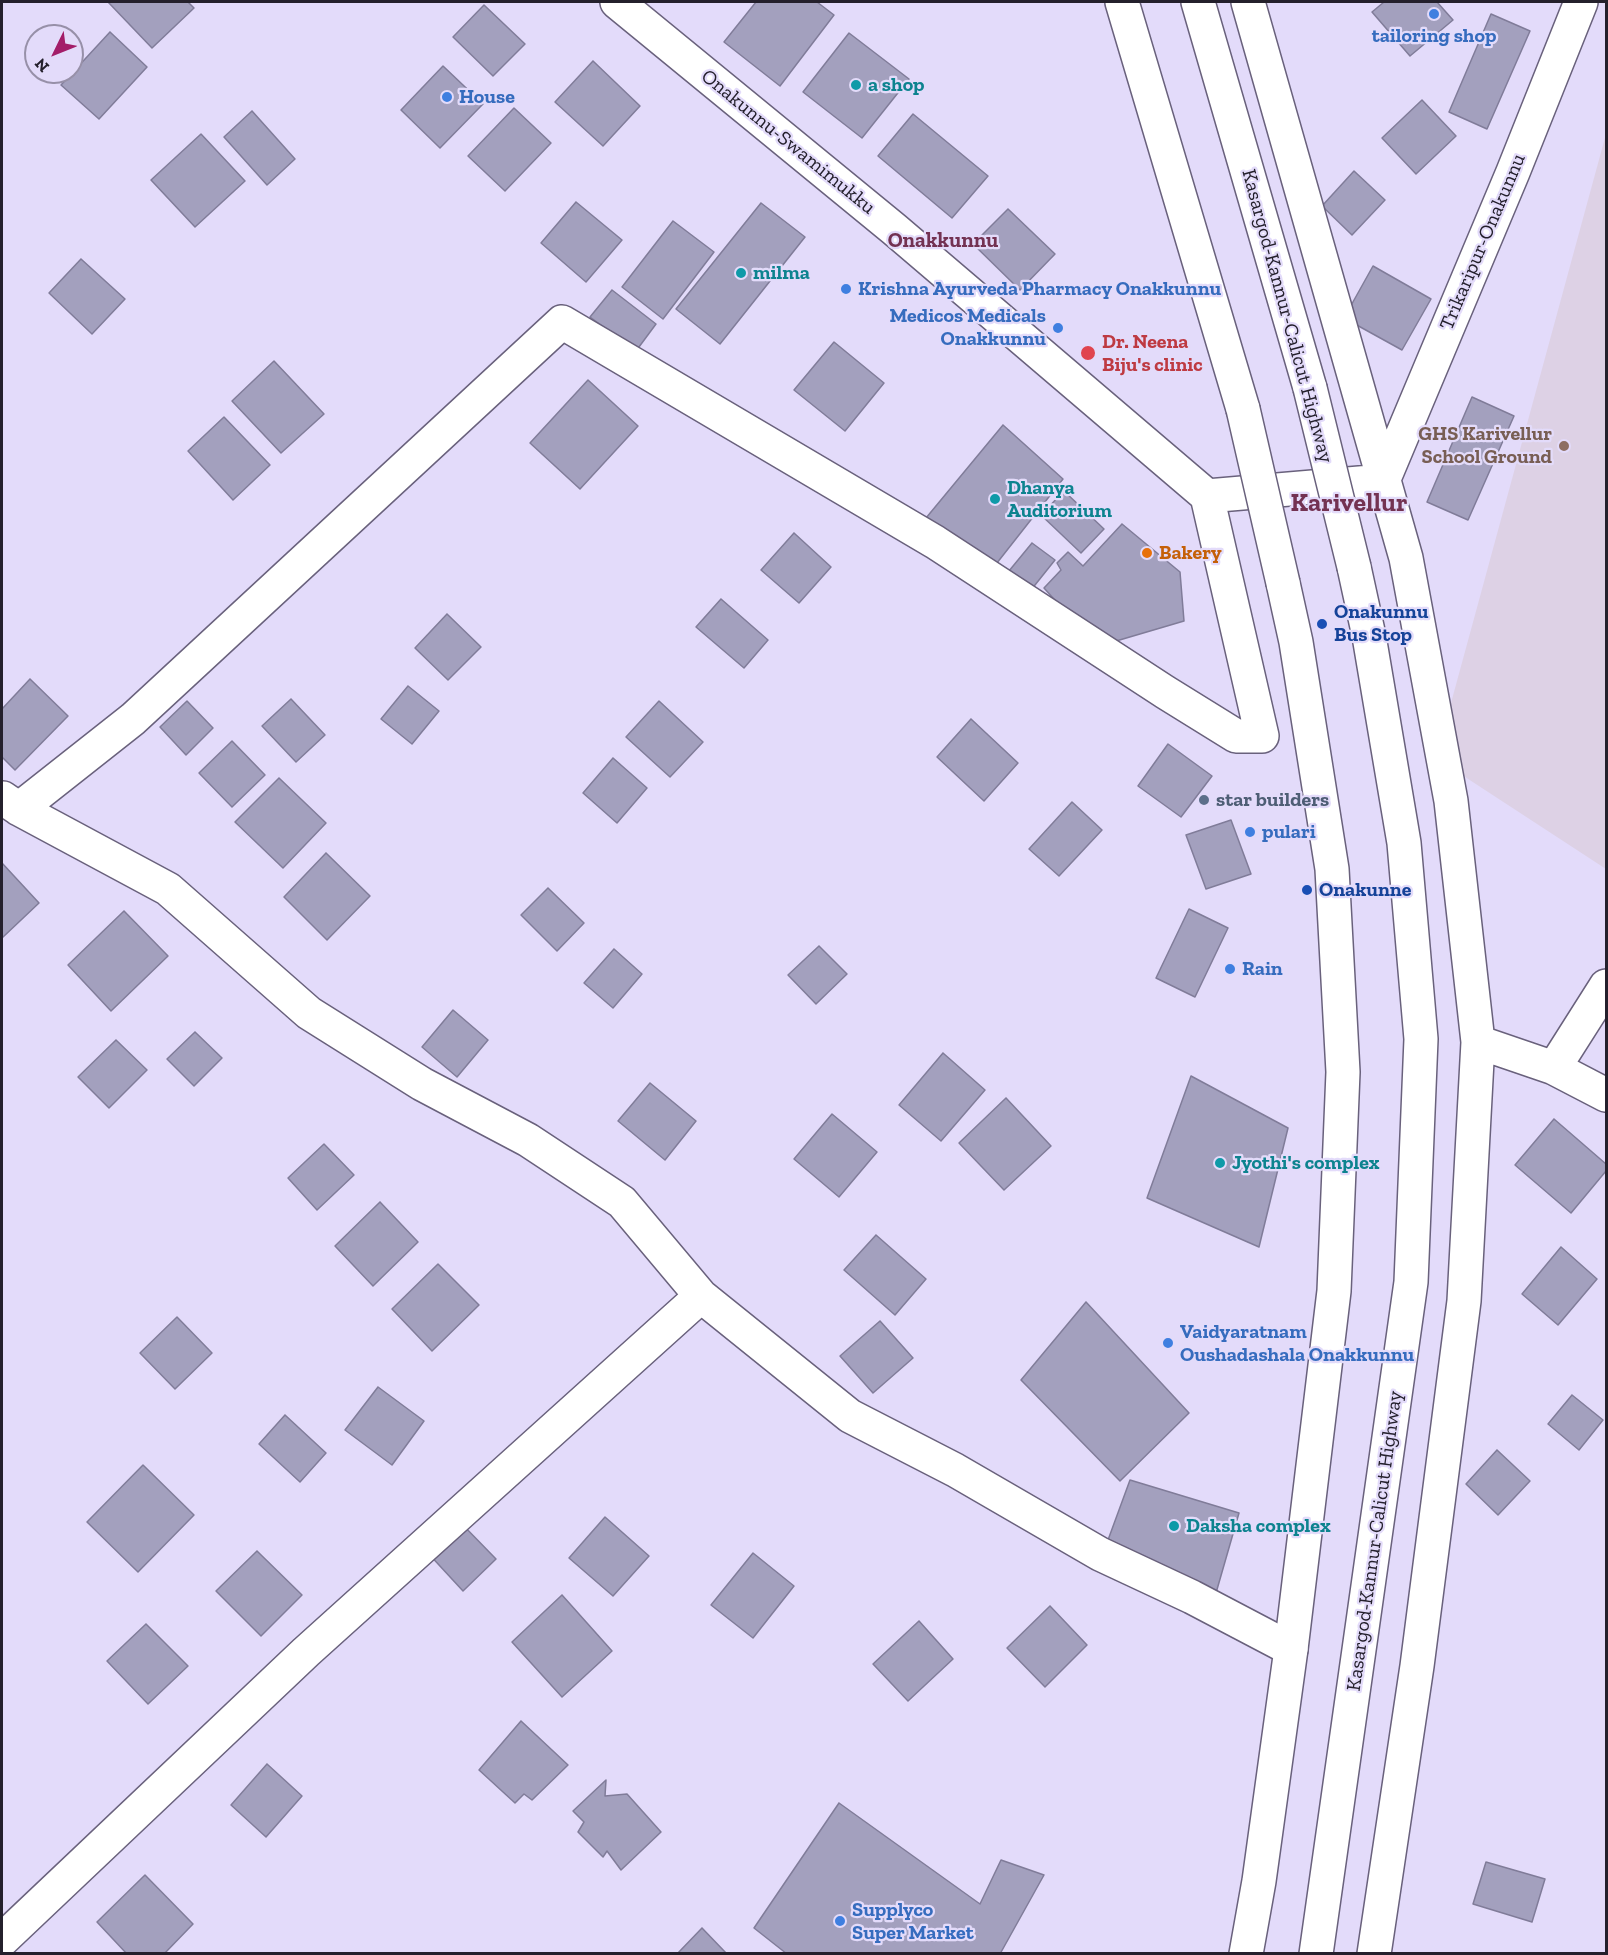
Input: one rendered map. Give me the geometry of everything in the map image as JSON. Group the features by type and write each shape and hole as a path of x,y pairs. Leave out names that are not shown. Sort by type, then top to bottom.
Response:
{"main road":[{"name":"Onakunnu-Swamimukku","path":"617,2 894,229 1207,496"},
{"path":"1122,2 1243,409 1296,642 1332,869 1343,1072 1334,1291 1291,1649 1259,1881 1246,1953"},
{"name":"Kasargod-Kannur-Calicut Highway","path":"1198,2 1310,388 1369,636 1404,843 1421,1039 1411,1282 1316,1953"},
{"path":"1248,2 1406,558 1451,801 1478,1042 1464,1301 1418,1666 1374,1953"},
{"name":"Trikaripur-Onakunnu","path":"1383,482 1513,172 1581,2"},
{"path":"1291,1649 1192,1597 1100,1554 955,1470 850,1416 701,1296 622,1202 528,1140 422,1084 309,1013 168,889 10,802 133,719 562,322 936,542 1236,736 1262,736 1207,496 1383,482"},
{"path":"1554,1068 1606,986"},
{"path":"1478,1042 1554,1068 1606,1095"},
{"path":"2,1940 306,1652 701,1296"}],"shaded area":[{"name":"GHS Karivellur School Ground","path":"1606,134 1606,869 1436,758"}],"building":[{"path":"108,2 188,2 194,8 152,48"},
{"path":"756,2 817,2 834,15 780,86 724,42"},
{"path":"1384,2 1437,2 1453,20 1410,56 1372,12"},
{"path":"484,5 525,44 493,76 453,37"},
{"path":"1491,14 1530,31 1487,129 1449,112"},
{"path":"110,32 147,67 99,119 61,85 84,84 84,60"},
{"name":"a shop","path":"849,33 909,79 862,138 803,92"},
{"path":"593,61 640,106 603,146 555,102"},
{"path":"443,66 483,104 440,148 401,110"},
{"path":"1422,100 1456,136 1416,174 1382,138"},
{"path":"514,108 551,143 505,191 468,156"},
{"path":"252,111 295,159 267,185 224,137"},
{"path":"913,114 988,176 952,218 878,156"},
{"path":"201,134 245,181 195,227 151,180"},
{"path":"1354,171 1385,200 1352,235 1322,206"},
{"path":"576,202 622,240 586,282 541,243"},
{"name":"milma","path":"761,203 805,237 720,344 676,309"},
{"path":"1008,209 1055,254 1020,290 973,244"},
{"path":"673,221 714,252 663,319 622,287"},
{"path":"81,259 125,299 92,334 49,293"},
{"path":"1373,266 1431,299 1402,350 1344,318"},
{"path":"612,290 656,324 636,351 590,317"},
{"path":"834,342 884,383 845,431 794,390"},
{"path":"274,361 324,414 281,453 232,401"},
{"path":"588,380 638,426 580,489 530,443"},
{"path":"1472,397 1514,416 1468,520 1427,502"},
{"path":"224,417 270,465 233,500 188,451"},
{"name":"Dhanya Auditorium","path":"1003,425 1063,479 993,568 926,518"},
{"path":"1064,491 1104,529 1081,553 1041,515"},
{"path":"1122,524 1180,572 1184,621 1106,644 1062,608 1044,588 1061,570 1057,563 1068,552 1083,566"},
{"path":"794,533 831,567 799,603 761,570"},
{"path":"1032,543 1055,560 1027,595 1004,577"},
{"path":"721,599 768,640 744,668 696,627"},
{"path":"447,614 481,647 448,680 415,648"},
{"path":"30,679 68,716 15,770 2,757 2,709"},
{"path":"408,686 439,711 412,744 381,719"},
{"path":"291,699 325,735 296,762 262,726"},
{"path":"187,701 213,728 186,755 160,727"},
{"path":"659,701 703,742 670,777 626,737"},
{"path":"971,719 1018,763 984,801 937,757"},
{"path":"232,741 265,775 232,807 199,773"},
{"path":"1168,744 1212,776 1181,817 1138,786"},
{"path":"613,758 647,788 617,823 583,793"},
{"path":"279,778 326,823 283,868 235,822"},
{"path":"1072,802 1102,830 1059,876 1029,849"},
{"path":"1231,820 1251,874 1206,889 1186,835"},
{"path":"326,853 370,896 327,940 284,897"},
{"path":"2,863 39,903 2,938"},
{"path":"548,888 584,923 557,951 521,915"},
{"path":"1189,909 1228,928 1195,997 1156,978"},
{"path":"124,911 168,956 111,1011 68,965"},
{"path":"819,946 847,974 816,1004 788,975"},
{"path":"614,949 642,974 613,1008 584,983"},
{"path":"453,1010 488,1040 457,1077 422,1047"},
{"path":"195,1032 222,1058 194,1086 167,1059"},
{"path":"116,1040 147,1070 109,1108 78,1077"},
{"path":"943,1053 985,1090 941,1141 899,1105"},
{"name":"Jyothi's complex","path":"1191,1076 1288,1128 1259,1247 1147,1198"},
{"path":"650,1083 696,1121 665,1160 618,1121"},
{"path":"1006,1098 1051,1146 1004,1190 959,1143"},
{"path":"832,1114 877,1152 839,1197 794,1159"},
{"path":"1554,1119 1606,1164 1606,1171 1571,1213 1515,1165"},
{"path":"324,1144 354,1175 317,1210 288,1178"},
{"path":"380,1202 418,1242 373,1286 335,1246"},
{"path":"876,1235 926,1279 895,1315 844,1270"},
{"path":"1561,1247 1597,1279 1558,1325 1522,1294"},
{"path":"438,1264 479,1305 432,1351 392,1309"},
{"path":"1086,1302 1189,1413 1120,1481 1021,1380"},
{"path":"177,1317 212,1353 175,1389 140,1353"},
{"path":"880,1321 913,1358 873,1393 840,1356"},
{"path":"378,1387 424,1421 392,1465 345,1430"},
{"path":"1572,1395 1603,1420 1579,1450 1548,1424"},
{"path":"285,1415 326,1453 300,1482 259,1444"},
{"path":"1497,1450 1530,1481 1498,1515 1466,1484"},
{"path":"143,1465 194,1515 138,1572 87,1522"},
{"name":"Daksha complex","path":"1130,1480 1239,1513 1216,1593 1108,1540"},
{"path":"605,1517 649,1556 613,1596 569,1558"},
{"path":"459,1521 496,1559 463,1591 427,1552"},
{"path":"257,1551 302,1595 261,1636 216,1591"},
{"path":"753,1553 794,1586 753,1638 711,1605"},
{"path":"562,1595 612,1651 562,1697 512,1642"},
{"path":"1050,1606 1087,1645 1045,1687 1007,1648"},
{"path":"919,1621 953,1659 908,1701 873,1664"},
{"path":"146,1624 188,1666 148,1704 107,1661"},
{"path":"521,1721 568,1765 532,1800 524,1794 515,1803 479,1770"},
{"path":"267,1764 302,1796 266,1837 231,1805"},
{"path":"606,1780 605,1796 627,1794 661,1832 621,1870 607,1851 603,1857 578,1832 584,1822 573,1811"},
{"path":"839,1803 980,1904 1001,1860 1044,1875 1000,1954 787,1954 754,1928"},
{"path":"1486,1862 1545,1879 1532,1922 1473,1904"},
{"path":"145,1875 193,1924 164,1954 127,1954 97,1922"},
{"path":"702,1928 727,1954 677,1954"}],"place":[{"name":"tailoring shop","path":"1434,14"},
{"name":"a shop","path":"856,85"},
{"name":"House","path":"447,97"},
{"name":"milma","path":"741,273"},
{"name":"Krishna Ayurveda Pharmacy Onakkunnu","path":"846,289"},
{"name":"Medicos Medicals Onakkunnu","path":"1058,328"},
{"name":"Dr. Neena Biju's clinic","path":"1088,353"},
{"name":"GHS Karivellur School Ground","path":"1564,446"},
{"name":"Dhanya Auditorium","path":"995,499"},
{"name":"Bakery","path":"1147,553"},
{"name":"Onakunnu Bus Stop","path":"1322,624"},
{"name":"star builders","path":"1204,800"},
{"name":"pulari","path":"1250,832"},
{"name":"Onakunne","path":"1307,890"},
{"name":"Rain","path":"1230,969"},
{"name":"Jyothi's complex","path":"1220,1163"},
{"name":"Vaidyaratnam Oushadashala Onakkunnu","path":"1168,1343"},
{"name":"Daksha complex","path":"1174,1526"},
{"name":"Supplyco Super Market","path":"840,1921"}],"district":[{"name":"Onakkunnu","path":"943,241"},
{"name":"Karivellur","path":"1349,504"}]}
